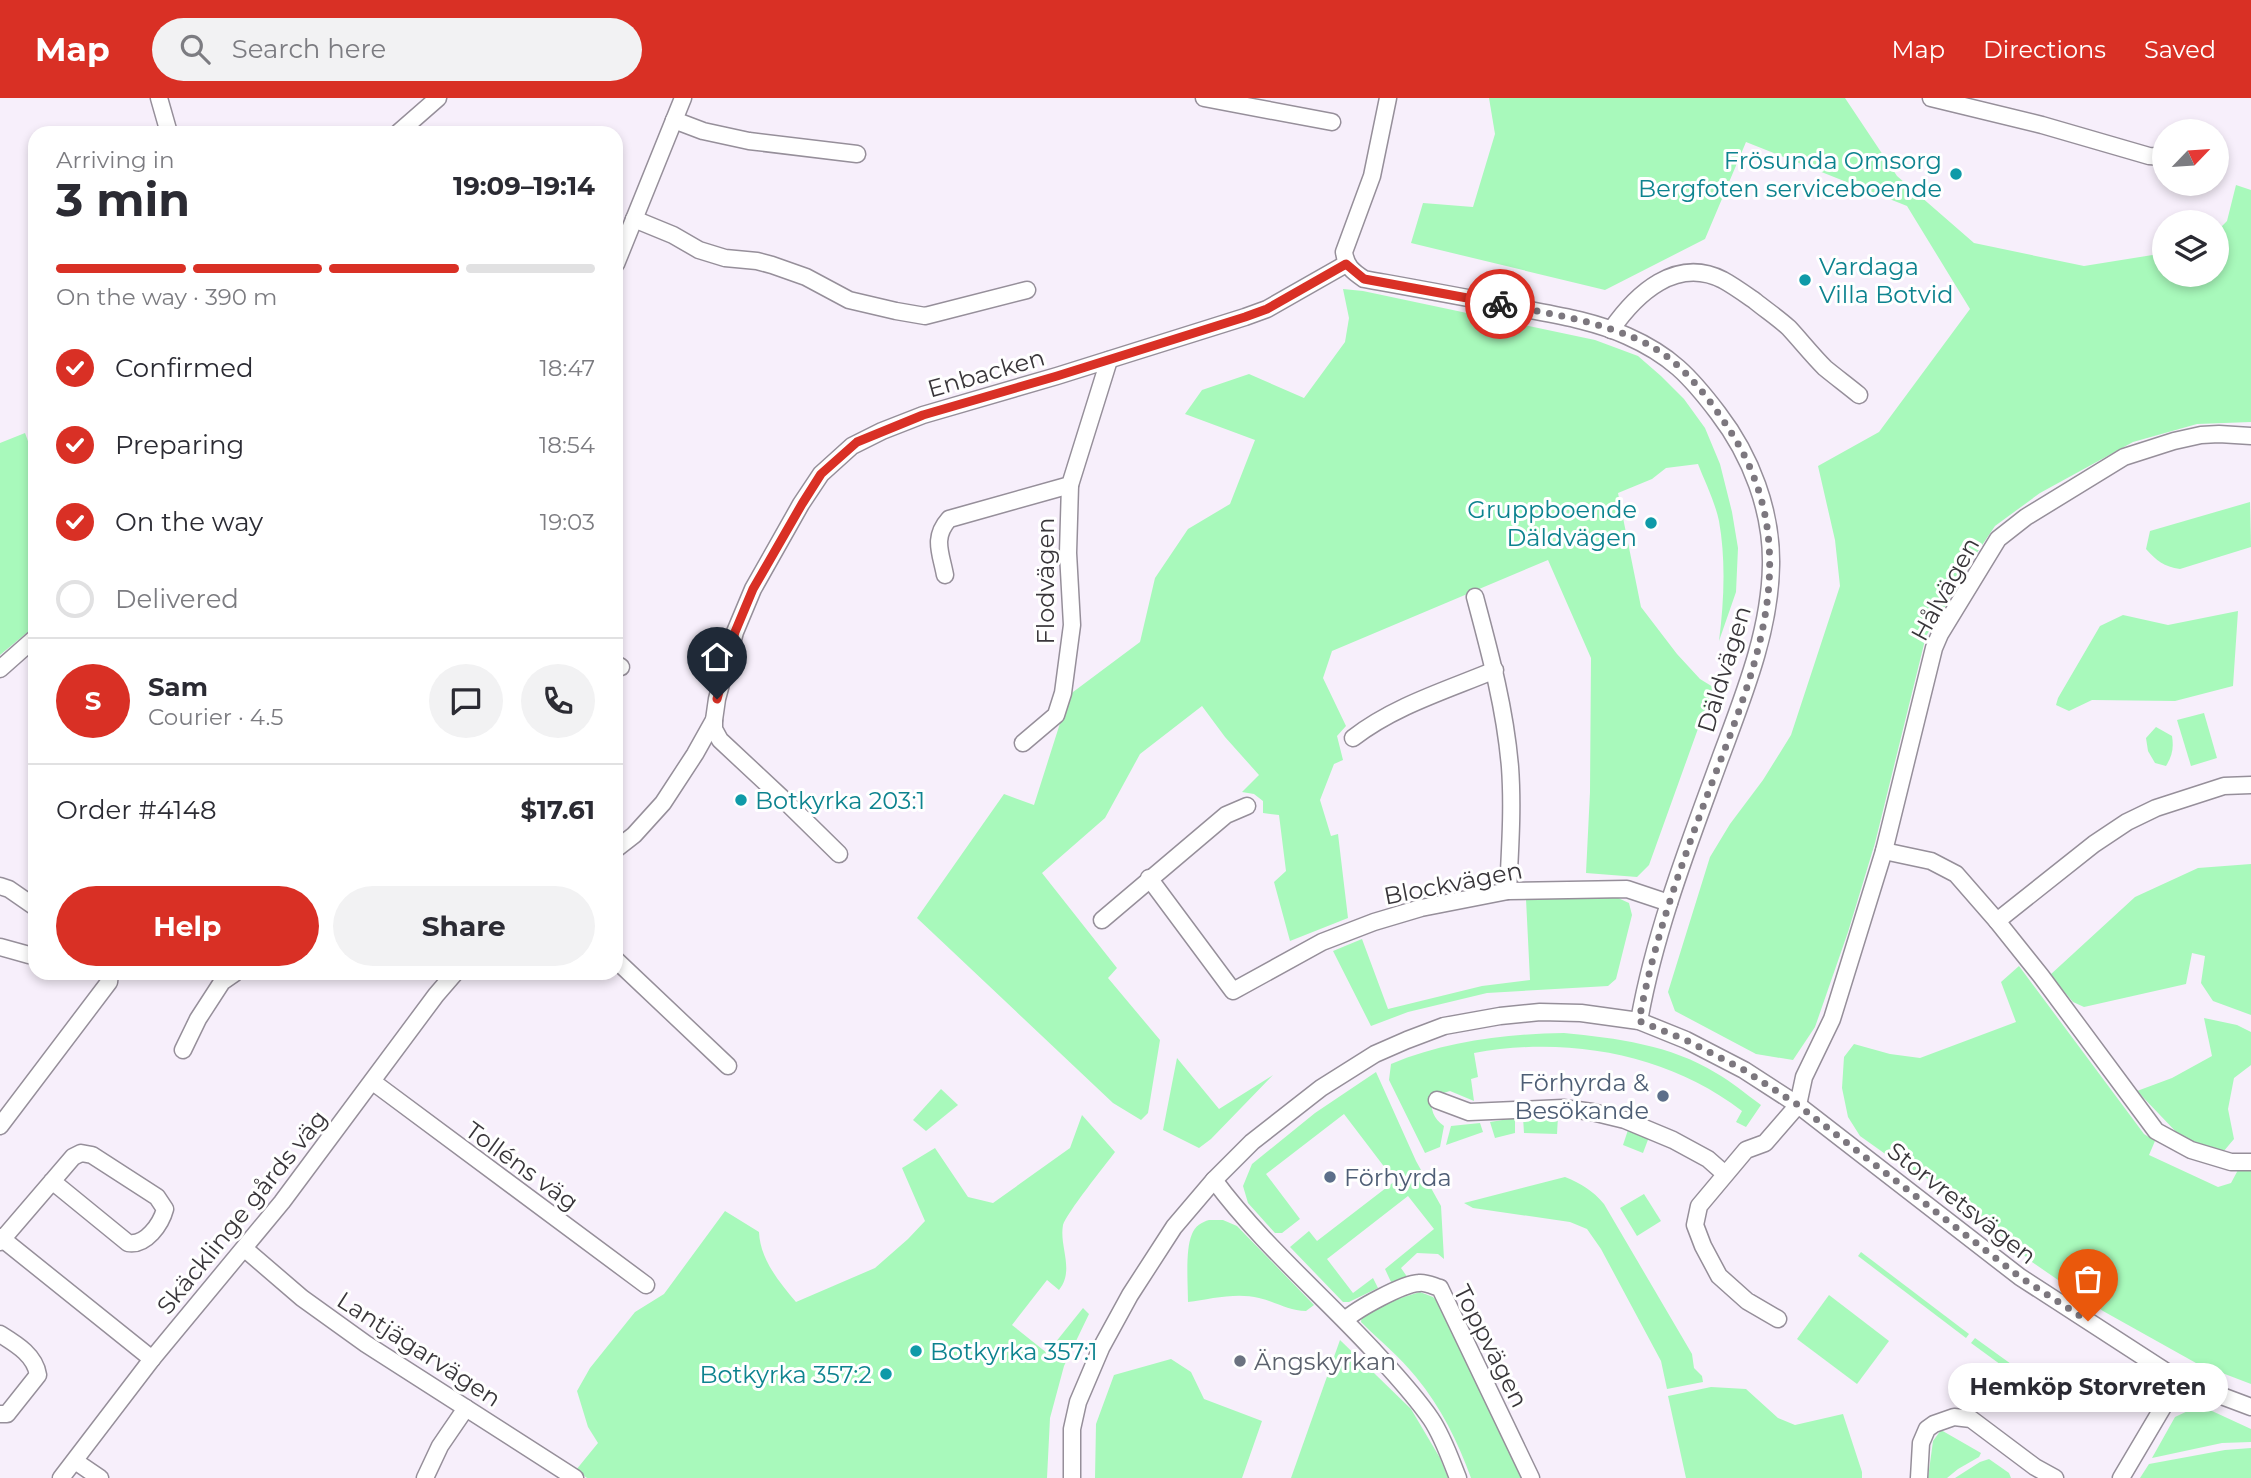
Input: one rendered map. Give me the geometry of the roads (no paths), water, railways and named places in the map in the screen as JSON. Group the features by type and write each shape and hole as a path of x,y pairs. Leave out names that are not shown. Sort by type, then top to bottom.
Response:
{"street":[{"path":"159,98 167,126"},
{"path":"406,126 438,98"},
{"path":"623,246 683,98"},
{"path":"1205,98 1332,122"},
{"path":"1346,264 1344,252 1372,176 1388,98"},
{"path":"1931,98 2042,125 2152,156"},
{"path":"674,120 703,131 749,141 857,154"},
{"path":"634,219 699,250 725,258 772,265 806,277 849,300 896,311 925,316 1027,290"},
{"name":"Däldvägen","path":"1346,264 1364,279 1570,318 1635,340 1670,359 1706,397 1743,451 1754,477 1768,525 1771,564 1765,621 1746,690 1669,903 1639,1021"},
{"name":"Enbacken","path":"623,844 663,803 695,754 713,720 728,657 746,605 821,474 857,442 923,415 1109,360 1267,309 1346,264"},
{"path":"1611,330 1628,306 1657,283 1689,274 1707,275 1723,280 1788,327 1825,367 1859,395"},
{"name":"Flodvägen","path":"1023,743 1056,715 1063,693 1072,625 1068,541 1070,485 1109,360"},
{"name":"Hålvägen","path":"1798,1105 1804,1077 1836,1007 1884,851 1934,649 1940,634 1998,539 2026,517 2124,457 2201,435 2251,436"},
{"name":"Flodvägen","path":"945,575 939,546 940,530 949,519 1070,485"},
{"path":"1475,597 1495,670 1510,765 1511,837 1508,891"},
{"path":"0,668 28,644"},
{"path":"1353,738 1372,724 1421,700 1495,670"},
{"path":"713,720 720,740 839,855"},
{"path":"1997,921 2127,822 2156,808 2206,791 2224,786 2251,785"},
{"path":"1102,920 1226,815 1247,806"},
{"path":"1884,851 1931,861 1956,874 1997,921 2156,1131 2191,1150 2231,1162 2251,1162"},
{"name":"Blockvägen","path":"1149,878 1233,991 1322,942 1421,908 1508,891 1627,889 1669,903"},
{"path":"0,886 28,902"},
{"path":"0,947 28,955"},
{"path":"623,967 728,1066"},
{"path":"0,1126 109,980"},
{"path":"183,1051 198,1019 225,980"},
{"name":"Skäcklinge gårds väg","path":"61,1478 152,1360 245,1249 449,980"},
{"name":"Storvretsvägen","path":"1072,1478 1072,1429 1078,1402 1101,1348 1130,1295 1174,1227 1214,1180 1252,1142 1290,1111 1375,1054 1444,1026 1540,1012 1581,1013 1639,1021 1686,1040 1744,1070 1798,1105 2020,1277 2179,1380 2251,1408"},
{"name":"Tolléns väg","path":"373,1082 646,1285"},
{"path":"1437,1100 1469,1112 1563,1108 1625,1120 1673,1140 1708,1159 1726,1174"},
{"path":"1778,1319 1747,1301 1719,1276 1695,1226 1699,1206 1746,1150 1765,1143 1798,1105"},
{"path":"51,1181 128,1243 143,1241 165,1209 157,1197 87,1153 73,1157 51,1181 1,1239 152,1360"},
{"path":"1214,1180 1237,1212 1405,1384 1443,1440 1458,1478"},
{"name":"Lantjägarvägen","path":"245,1249 302,1298 366,1344 575,1478"},
{"name":"Toppvägen","path":"1345,1320 1353,1312 1417,1283 1440,1288 1531,1478"},
{"path":"0,1334 37,1364 38,1375 8,1414 0,1414"},
{"path":"2121,1478 2179,1380"},
{"path":"425,1478 440,1446 466,1408"},
{"path":"1919,1478 1921,1443 1927,1429 1954,1417 1971,1419 2035,1467 2055,1478"},
{"path":"75,1461 100,1478"}],"place":[{"name":"Frösunda Omsorg Bergfoten serviceboende","path":"1956,174"},
{"name":"Vardaga Villa Botvid","path":"1805,280"},
{"name":"Gruppboende Däldvägen","path":"1651,523"},
{"name":"Botkyrka 203:1","path":"741,800"},
{"name":"Förhyrda & Besökande","path":"1663,1096"},
{"name":"Förhyrda","path":"1330,1177"},
{"name":"Hemköp Storvreten","path":"2088,1321"},
{"name":"Botkyrka 357:1","path":"916,1351"},
{"name":"Ängskyrkan","path":"1240,1361"},
{"name":"Botkyrka 357:2","path":"886,1374"}]}
